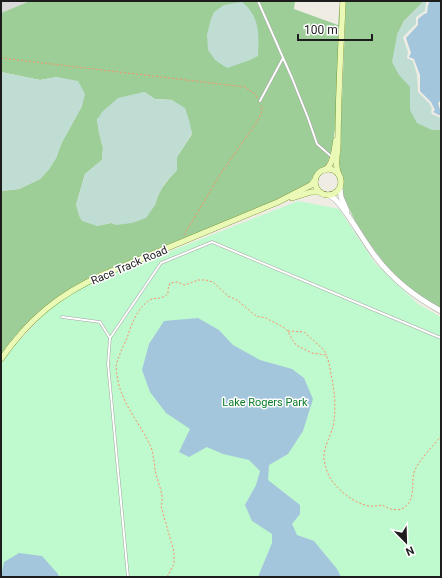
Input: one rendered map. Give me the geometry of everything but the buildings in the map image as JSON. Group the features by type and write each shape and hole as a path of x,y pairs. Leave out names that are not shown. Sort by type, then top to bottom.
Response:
{"main road":[{"path":"334,159 342,181 337,192 326,195 319,192 315,184 315,180 319,173 325,170 334,159 338,146 343,1"},
{"path":"325,170 333,170 339,175"},
{"name":"Race Track Road","path":"1,359 32,321 49,306 88,281 278,202 311,185 315,180"},
{"name":"Race Track Road","path":"278,202 311,192 319,192"}],"street":[{"path":"340,188 341,197 353,222"},
{"path":"329,195 336,200 353,222 376,257 395,280 417,297 441,311"}],"lane":[{"path":"258,1 308,118 317,144 334,159"},
{"path":"260,101 283,58"},
{"path":"128,577 108,364 110,338 161,263 212,242 441,338"},
{"path":"62,317 100,322 110,338"}],"path":[{"path":"1,58 245,87 255,94 260,101 262,111 257,122 221,173 179,243"},
{"path":"167,577 174,564 174,552 161,506 162,496 155,473 154,458 151,448 120,391 116,367 128,334 140,310 150,300 155,298 163,298 168,294 170,283 177,282 185,284 198,280 206,280 213,282 228,296 237,300 256,316 266,318 283,327 296,345 302,349 312,353 326,355 327,358"},
{"path":"288,332 304,332 323,349 326,354 335,397 335,414 333,427 324,458 327,472 332,481 352,500 373,506 382,505 395,510 404,508 410,502 414,471 417,465 441,436"}],"shaded area":[{"path":"1,1 30,1 1,13"},
{"path":"424,1 428,1 426,3 425,11 416,17 416,24 403,38 408,52 407,58 413,61 417,75 418,92 430,104 432,114 441,118 441,130 432,130 417,123 410,110 410,87 399,75 392,62 397,35 404,21"},
{"path":"430,1 441,1 441,100 438,103 441,116 433,112 435,110 431,102 420,91 420,75 414,59 409,57 411,53 406,38 418,25 418,19 427,13"},
{"path":"242,2 252,13 257,26 258,56 227,68 215,60 208,50 207,35 214,12 224,5"},
{"path":"1,72 40,80 57,77 78,81 85,94 82,106 49,169 40,179 19,189 1,191"},
{"path":"144,92 155,99 172,100 185,108 192,133 177,157 177,170 164,184 155,205 146,218 132,223 116,225 111,223 97,226 82,221 76,205 85,174 102,160 103,148 97,120 102,112 118,98"},
{"path":"198,318 219,330 233,345 260,360 292,369 304,378 313,399 303,431 288,454 269,465 268,480 300,505 300,514 292,524 297,535 314,541 337,569 341,577 258,577 272,543 272,534 252,521 245,505 256,485 260,471 249,460 223,454 207,447 189,457 179,452 190,429 166,413 150,392 142,370 149,344 164,321"},
{"path":"19,553 42,556 59,577 1,577 4,562"}],"green space":[{"path":"30,1 295,1 294,9 338,25 340,1 336,124 331,153 328,161 326,165 317,171 309,183 275,201 101,272 71,288 45,306 33,317 11,340 1,354 1,191 19,189 40,179 56,158 62,142 82,106 57,77 40,80 1,72 1,13","holes":["144,92 155,99 172,100 192,134 177,157 177,170 166,182 155,205 111,223 97,226 76,205 85,174 102,160 103,148 97,119"]},
{"path":"346,1 424,1 404,21 397,35 410,87 432,130 441,130 441,308 428,301 403,283 387,267 355,221 343,196 344,181 339,169 339,164 341,146"},
{"name":"Lake Rogers Park","path":"298,201 339,209 375,263 418,304 441,317 441,577 1,577 1,364 15,345 48,310 87,284"}]}
